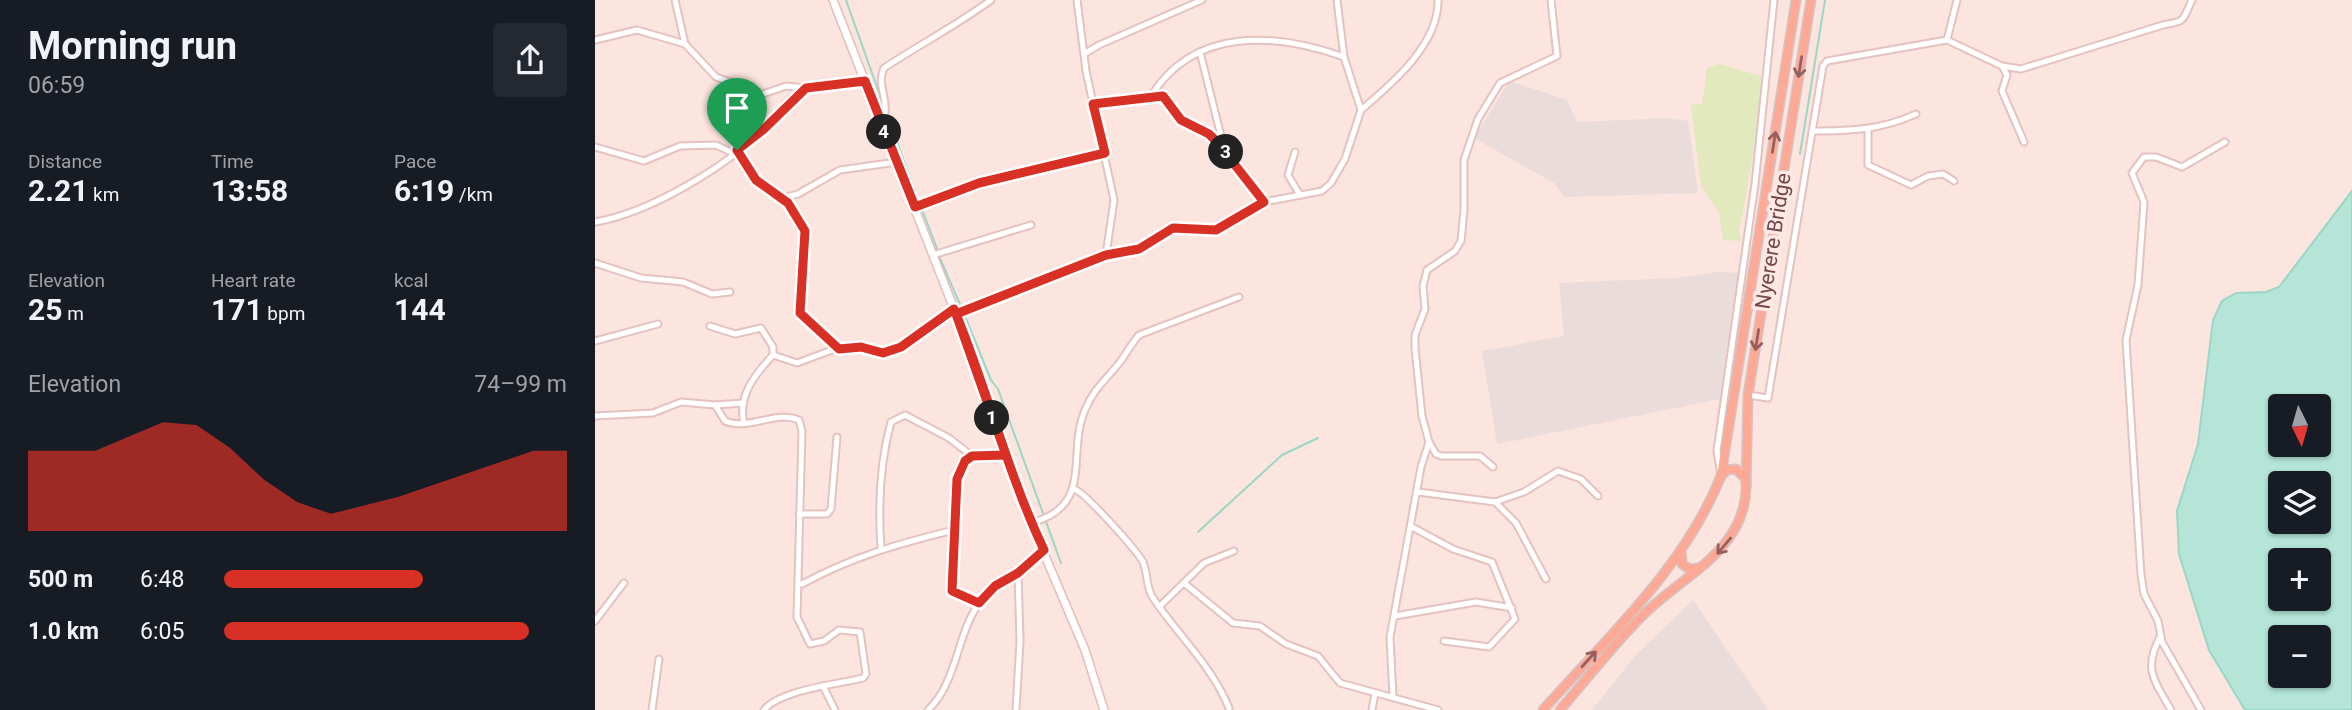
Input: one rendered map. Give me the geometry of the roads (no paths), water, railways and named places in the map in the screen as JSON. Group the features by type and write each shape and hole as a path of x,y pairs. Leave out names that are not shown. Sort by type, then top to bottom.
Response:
{"main road":[{"name":"Nyerere Bridge","path":"1543,710 1654,585 1708,507 1721,476 1797,0"},
{"name":"Nyerere Bridge","path":"1560,710 1642,616 1704,565 1735,531 1741,517 1746,484 1748,395 1811,0"},
{"path":"1721,476 1727,470 1736,469 1744,475 1746,484"},
{"path":"1683,546 1679,556 1686,567 1694,569 1704,565"}],"street":[{"path":"675,0 685,44"},
{"path":"833,0 955,312 1031,523 1085,650 1104,710"},
{"path":"881,127 887,113 881,76 884,68 943,29 971,17 991,0"},
{"path":"1077,0 1093,104 1114,200 1106,255"},
{"path":"1084,54 1098,45 1202,0"},
{"path":"1336,0 1344,57 1361,110"},
{"path":"773,355 797,363 839,349 861,347 883,353 901,347 955,312 1106,255 1139,249 1173,228 1216,230 1264,202 1322,191 1331,183 1345,159 1361,110 1409,67 1429,32 1438,0"},
{"path":"1493,467 1480,456 1436,454 1429,442 1422,416 1415,335 1425,309 1424,275 1427,270 1455,251 1461,241 1464,160 1478,119 1500,83 1557,56 1551,0"},
{"path":"1721,476 1717,452 1755,184 1774,0"},
{"path":"1947,40 1957,0"},
{"path":"1748,395 1768,398 1823,65 1826,61 1922,42 1947,40 2002,66 2033,68 2181,22 2185,19 2192,0"},
{"path":"595,40 637,30 685,44 724,82 765,94 786,86 806,88 865,81"},
{"path":"1151,96 1164,75 1186,58 1219,44 1276,39 1316,47 1344,57"},
{"path":"1200,52 1224,150"},
{"path":"2002,66 2007,75 2002,91 2024,142"},
{"path":"1768,71 1785,73"},
{"path":"595,222 628,216 651,206 764,129 806,88"},
{"path":"1093,104 1151,96 1166,98 1181,120 1209,134 1264,202"},
{"path":"1812,131 1868,130 1885,127 1916,114"},
{"path":"1868,130 1868,165 1911,186 1928,176 1943,174 1954,181"},
{"path":"2201,710 2160,637 2158,621 2144,594 2141,575 2126,374 2126,338 2138,285 2143,241 2143,199 2131,173 2144,157 2156,157 2185,166 2225,142"},
{"path":"595,147 644,162 674,147 688,145 716,145 735,151 756,180 788,203 805,231 800,313 839,349"},
{"path":"1295,152 1288,175 1300,195"},
{"path":"915,207 979,183 1105,153"},
{"path":"782,198 798,194 840,170 897,162"},
{"path":"933,255 1031,225"},
{"path":"595,263 642,278 683,282 712,294 730,292"},
{"path":"1031,523 1056,512 1066,503 1074,489 1085,409 1097,386 1121,361 1139,335 1239,297"},
{"path":"595,341 658,324"},
{"path":"710,326 735,334 761,328 773,346 773,355 758,369 743,402 744,424"},
{"path":"595,416 653,413 681,402 715,405 743,402"},
{"path":"715,405 727,423 744,424 793,418 801,424 795,606 806,640 810,644 816,644 845,629 856,630 862,636 865,676 786,698 764,710"},
{"path":"881,548 879,523 884,447 891,422 905,415 949,438 972,456"},
{"path":"799,514 821,514 831,509 837,437"},
{"path":"1393,697 1390,652 1395,616 1429,442"},
{"path":"979,603 952,591 957,479 965,461 972,456 1006,455"},
{"path":"1418,492 1495,502 1524,492 1558,471 1581,480 1598,496"},
{"path":"1074,489 1084,494 1122,539 1134,548 1147,573 1151,594 1185,643 1211,672 1229,708"},
{"path":"1495,502 1516,523 1546,579"},
{"path":"1412,527 1453,549 1492,562 1501,590 1512,608 1515,619 1489,647 1444,641"},
{"path":"802,584 839,564 881,548 954,530"},
{"path":"939,710 930,708 950,674 979,603 995,586 1018,573 1044,550"},
{"path":"1160,606 1204,563 1234,551"},
{"path":"1016,710 1020,641 1018,573"},
{"path":"595,621 624,583"},
{"path":"1184,583 1227,620 1260,626 1286,644 1318,656 1340,683 1438,710"},
{"path":"1395,616 1476,602 1512,608"},
{"path":"2160,637 2151,654 2150,666 2171,710"},
{"path":"652,710 659,659"},
{"path":"823,686 835,710"},
{"path":"1372,710 1375,693"}],"water":[{"path":"2352,191 2352,710 2245,710 2209,650 2179,554 2177,511 2198,444 2213,320 2222,301 2236,293 2266,292 2279,287"}],"waterway":[{"path":"846,0 883,104"},
{"path":"1800,154 1825,0"},
{"path":"887,115 919,202"},
{"path":"921,207 938,251"},
{"path":"939,256 962,309"},
{"path":"964,314 991,380 998,389 1061,563"},
{"path":"1198,532 1282,455 1318,438"}]}
